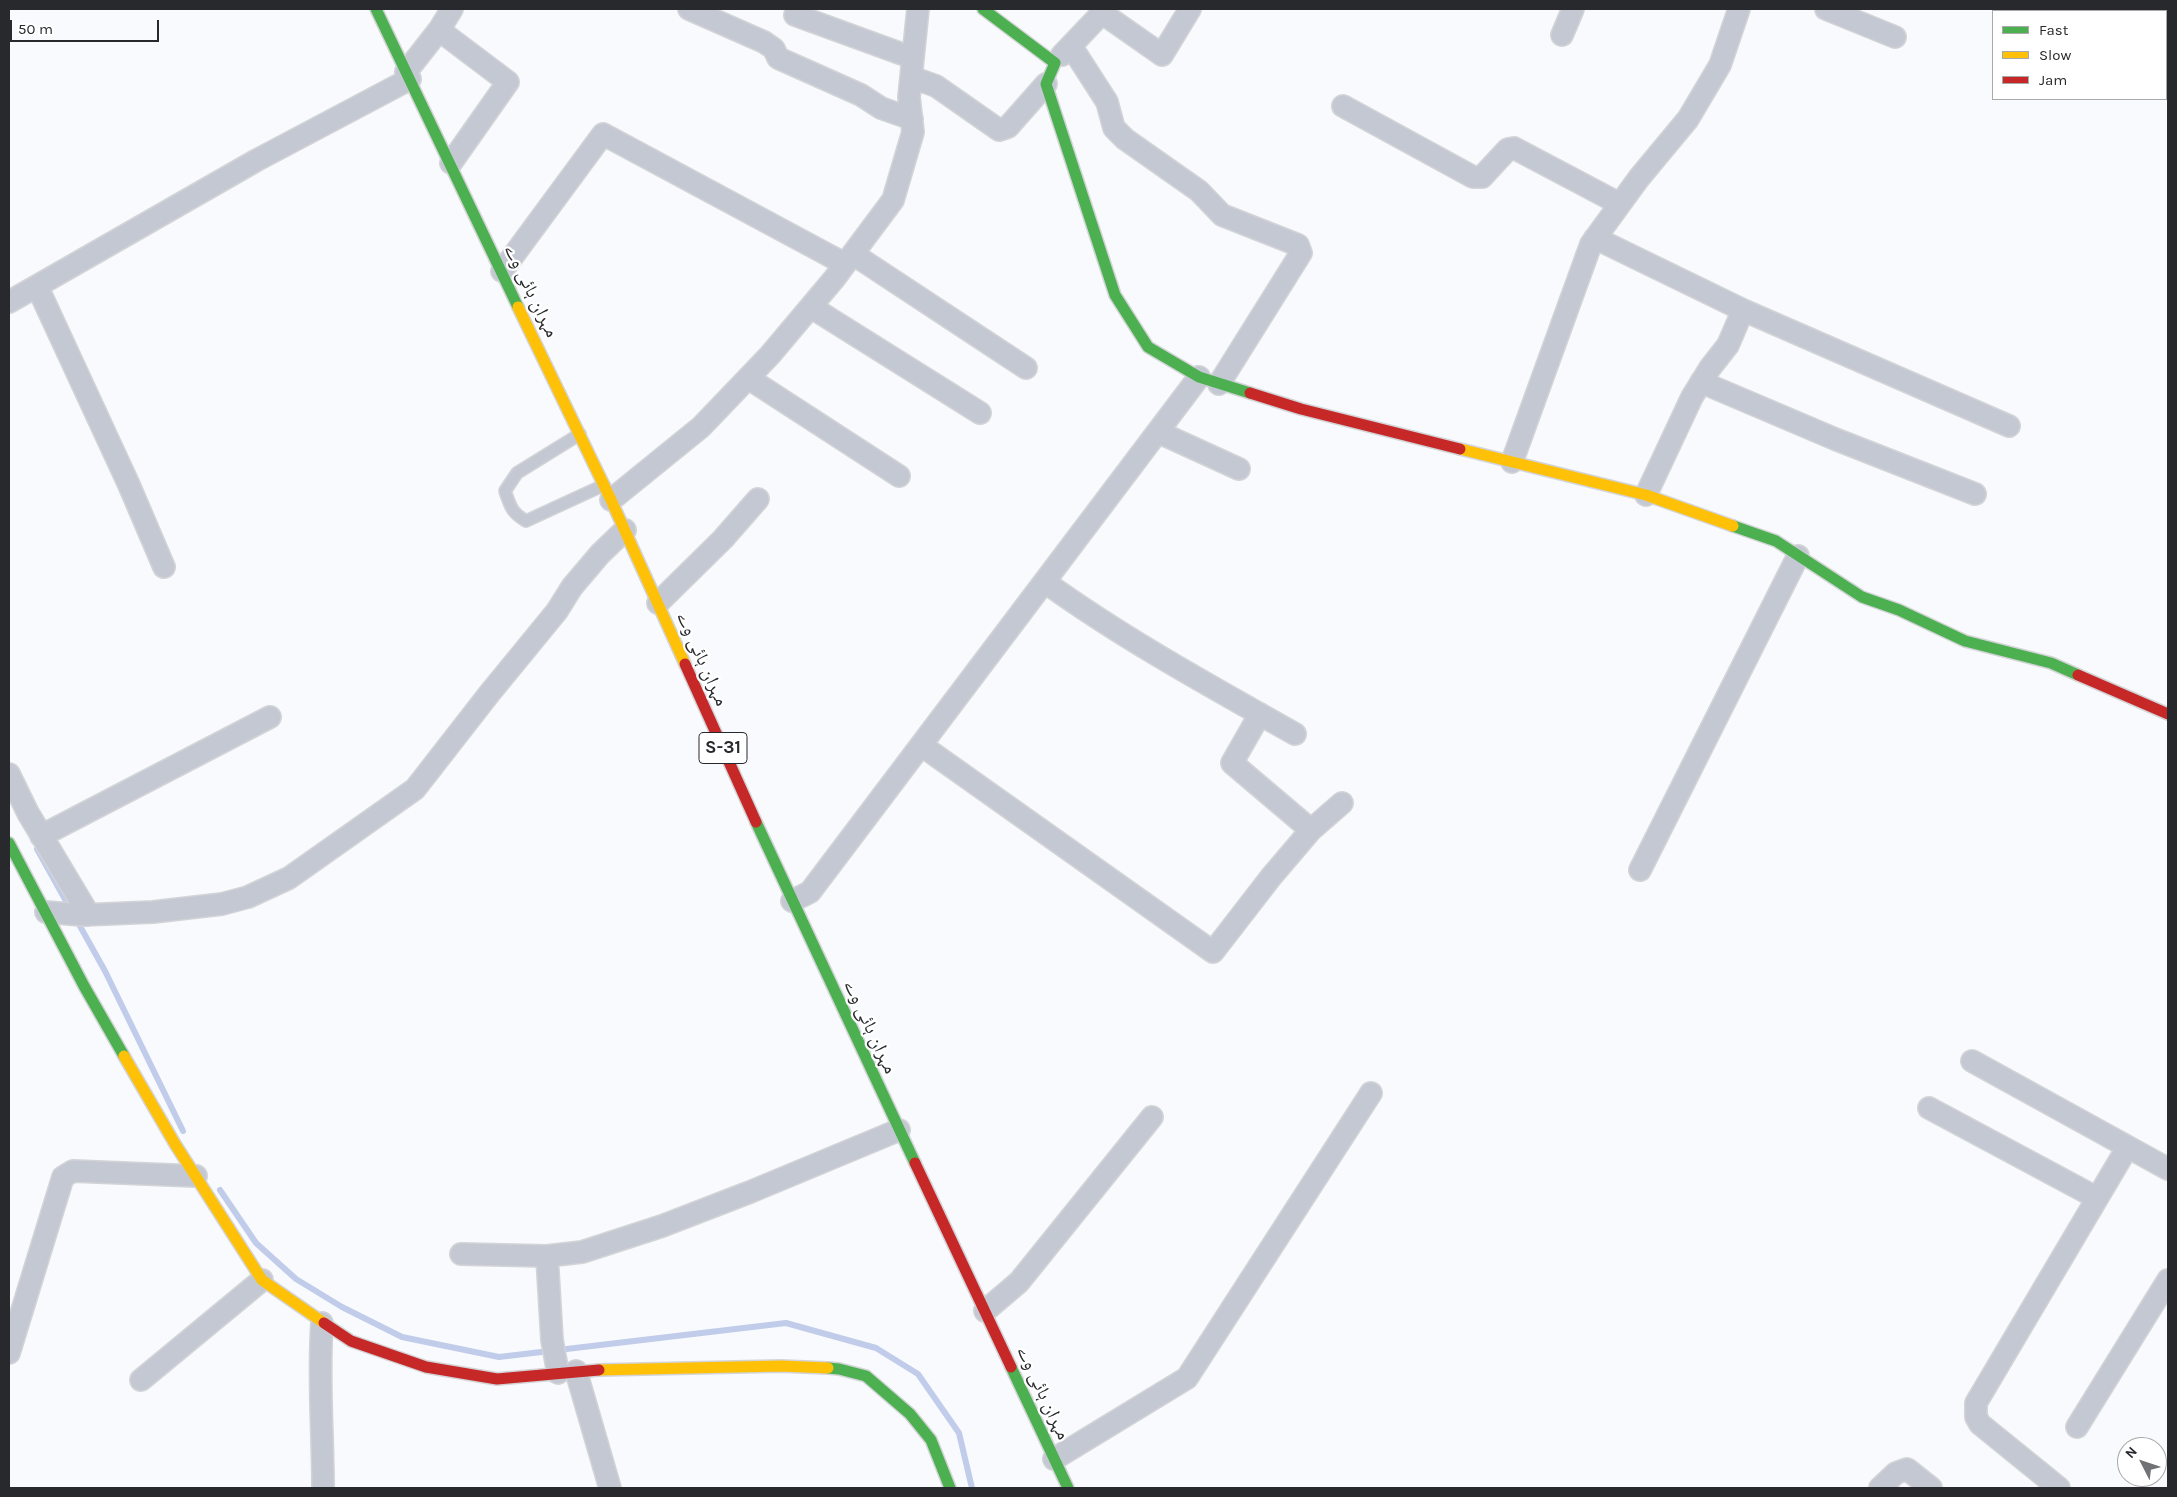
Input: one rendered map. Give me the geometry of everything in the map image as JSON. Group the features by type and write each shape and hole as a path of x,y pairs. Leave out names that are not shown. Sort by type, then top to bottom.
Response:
{"street":[{"name":"مہران ہائی وے","path":"376,9 608,492 792,901 1068,1488"},
{"path":"9,302 408,75 452,9"},
{"path":"689,9 764,42 774,49 778,58 861,95 881,108 912,119"},
{"path":"608,492 701,427 748,378 811,307 892,200 913,132 909,97 918,9"},
{"path":"983,9 1055,63"},
{"path":"795,15 912,68 999,130 1008,127 1046,84 1055,63 1102,13 1162,55 1190,9"},
{"path":"1562,35 1573,9"},
{"path":"1512,462 1591,244 1693,111 1720,65 1739,9"},
{"path":"1826,9 1895,38"},
{"path":"439,30 508,82 451,163"},
{"path":"792,901 810,892 1158,432 1209,381 1301,253 1298,246 1222,215 1200,191 1125,139 1114,128 1108,102 1071,46"},
{"path":"1046,84 1115,295 1148,346 1209,381 1300,409 1646,495 1776,541 1862,597 1900,610 1965,641 2051,663 2168,714"},
{"path":"1343,106 1473,177 1482,177 1508,149 1514,148 1620,204"},
{"path":"502,271 603,134 849,259 1026,368"},
{"path":"1595,238 1743,310 2008,426"},
{"path":"37,286 129,485 164,567"},
{"path":"811,307 980,413"},
{"path":"1646,495 1701,382 1728,345 1743,310"},
{"path":"748,378 899,476"},
{"path":"1701,382 1835,439 1975,494"},
{"path":"1158,432 1239,469"},
{"path":"658,603 723,539 758,499"},
{"path":"51,913 85,915 153,912 212,906 248,897 289,878 415,789 557,611 572,587 600,554 625,530"},
{"path":"1640,870 1798,556"},
{"path":"1045,582 1088,613 1134,641 1295,734"},
{"path":"1260,714 1232,763 1310,830"},
{"path":"41,836 270,718"},
{"path":"921,745 1213,952 1310,830 1342,803"},
{"path":"9,774 28,813 85,915"},
{"path":"9,843 51,913 84,986 175,1144 262,1280 278,1293 351,1341 426,1367 497,1379 567,1372 781,1366 839,1369 866,1376 910,1414 931,1440 950,1488"},
{"path":"1972,1061 2168,1169"},
{"path":"1054,1459 1187,1378 1371,1093"},
{"path":"1929,1108 2097,1198"},
{"path":"984,1310 1019,1282 1152,1117"},
{"path":"461,1254 547,1256 582,1252 662,1226 759,1189 899,1130"},
{"path":"2059,1488 1980,1424 1976,1416 1976,1403 2127,1148"},
{"path":"9,1352 63,1178 73,1171 196,1176"},
{"path":"547,1256 552,1340 567,1372 610,1488"},
{"path":"141,1380 262,1280"},
{"path":"2077,1427 2168,1280"},
{"path":"322,1323 319,1356 323,1436 323,1488"},
{"path":"1880,1488 1896,1472 1907,1469 1932,1488"}],"lane":[{"path":"580,434 517,473 505,491 514,514 526,521 608,492"}],"waterway":[{"path":"37,849 71,910"},
{"path":"76,919 105,971 183,1131"},
{"path":"220,1190 256,1243 296,1279 342,1307 402,1337 499,1357 786,1323 876,1348 918,1374 959,1433 972,1488"}],"traffic: fast":[{"path":"376,9 518,307"},
{"path":"983,9 1055,63 1046,84 1115,295 1148,347 1199,377 1250,393"},
{"path":"1733,526 1776,541 1862,597 1899,610 1965,641 2051,663 2078,675"},
{"path":"756,822 915,1163"},
{"path":"9,843 84,986 124,1056"},
{"path":"1011,1367 1068,1488"},
{"path":"828,1368 866,1376 910,1414 931,1440 950,1488"}],"traffic: slow":[{"path":"518,307 611,500 685,664"},
{"path":"1460,449 1646,495 1733,526"},
{"path":"124,1056 175,1144 262,1280 324,1323"},
{"path":"599,1370 781,1366 828,1368"}],"traffic: jam":[{"path":"1250,393 1301,409 1460,449"},
{"path":"685,664 756,822"},
{"path":"2078,675 2168,714"},
{"path":"915,1163 1011,1367"},
{"path":"324,1323 351,1341 426,1367 497,1379 599,1370"}]}
